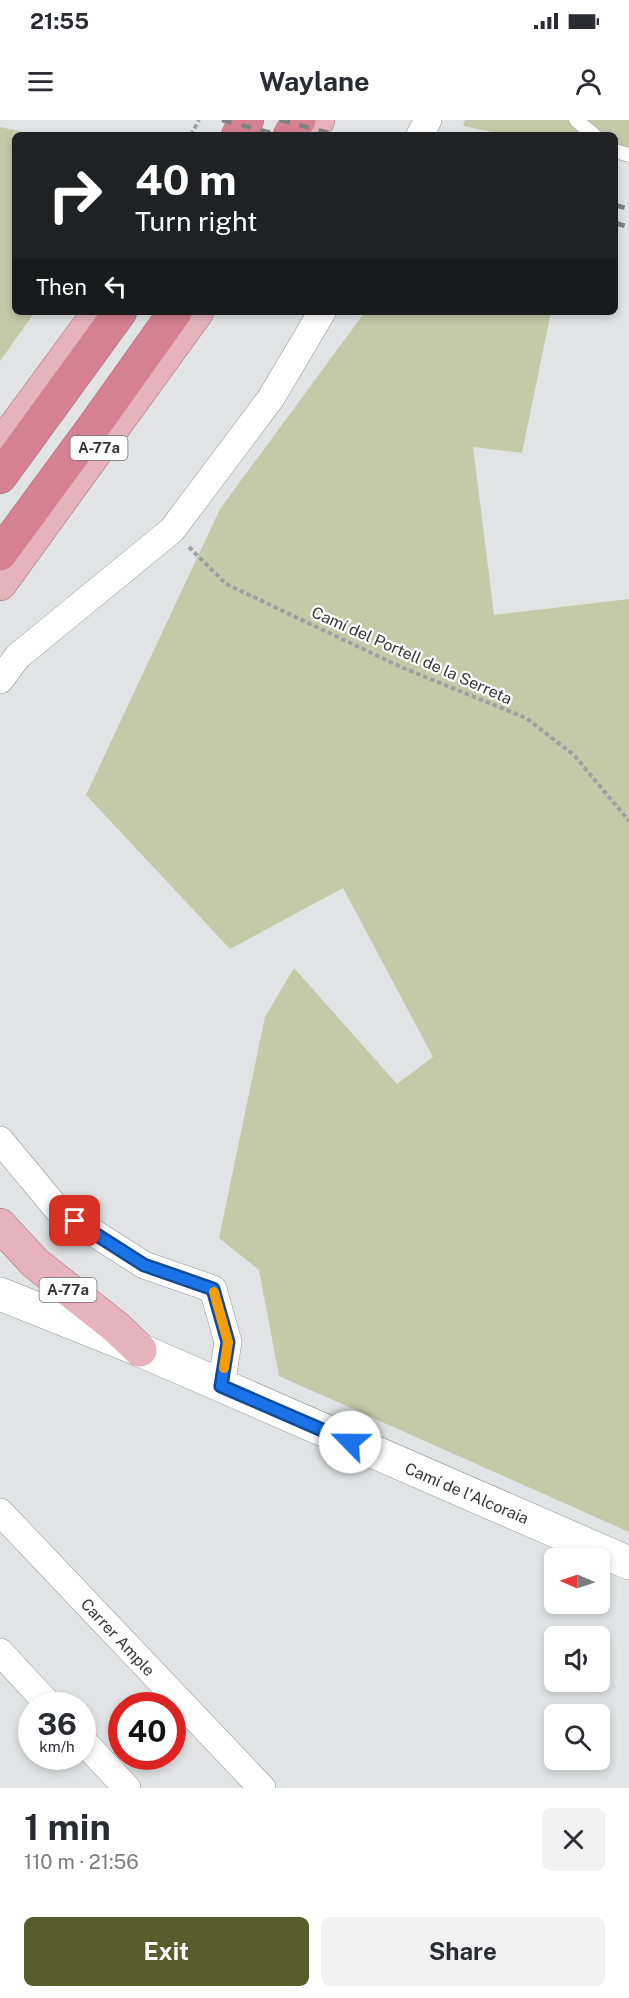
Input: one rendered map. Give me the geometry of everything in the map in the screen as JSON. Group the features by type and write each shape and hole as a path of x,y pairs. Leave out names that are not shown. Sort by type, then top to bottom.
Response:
{"highway":[{"path":"0,477 118,315"},
{"name":"A-77a","path":"0,554 173,315"}],"main road":[{"path":"0,447 97,315"},
{"name":"A-77a","path":"0,584 195,315"},
{"name":"A-77a","path":"0,1225 35,1263 116,1327 140,1350"}],"street":[{"path":"0,680 18,656 172,530 271,398 320,315"},
{"path":"0,1140 58,1210 144,1265 213,1289 228,1342 221,1386"},
{"name":"Camí de l'Alcoraia","path":"0,1275 140,1350"},
{"name":"Camí de l'Alcoraia","path":"0,1294 140,1350 629,1563"},
{"name":"Carrer Ample","path":"0,1512 262,1788"},
{"path":"0,1652 37,1692"},
{"path":"96,1755 127,1788"}],"lane":[{"path":"576,120 590,132"}],"path":[{"name":"Camí del Portell de la Serreta","path":"172,530 226,584 401,667 526,718 574,755 629,821"}],"green space":[{"path":"465,120 629,120 629,159 618,157 618,132 492,132 463,126"},
{"path":"0,127 24,132 12,132 12,315 33,315 0,361"},
{"path":"363,315 550,315 522,453 473,447 494,615 629,599 629,1532 279,1376 259,1270 219,1238 265,1017 294,968 397,1084 433,1057 343,888 230,949 86,795 220,509"}],"railway":[{"path":"222,120 268,132"},
{"path":"280,120 326,132"},
{"path":"618,206 629,209"},
{"path":"618,224 629,227"}],"slow traffic":[{"path":"214,1292 228,1342 224,1368"}],"route":[{"path":"75,1221 144,1265 213,1289 228,1342 221,1386 350,1442"}]}
